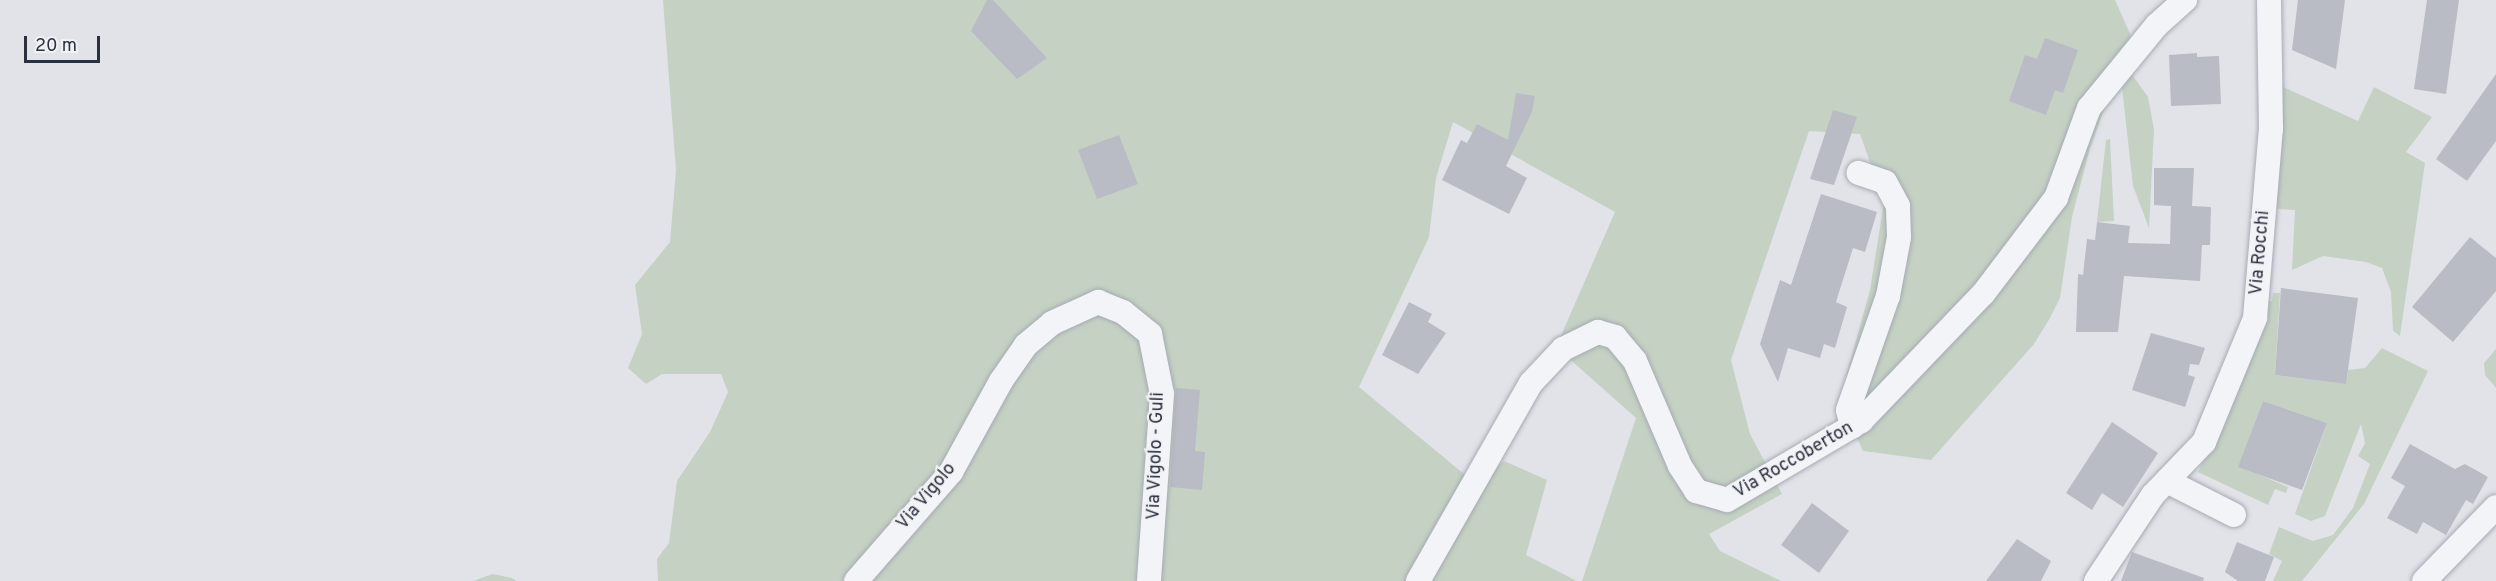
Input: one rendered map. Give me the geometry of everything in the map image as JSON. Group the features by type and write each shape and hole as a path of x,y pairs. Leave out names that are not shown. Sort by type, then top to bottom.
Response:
{"street":[{"name":"Via Roccoberton","path":"1418,581 1532,383 1563,349 1598,332 1615,337 1635,361 1680,466 1696,491 1727,500 1852,428 1983,294 2056,198 2089,108 2157,25 2186,0"},
{"name":"Via Rocchi","path":"2096,581 2167,481 2204,442 2255,318 2271,129 2269,0"},
{"path":"1852,428 1848,410 1888,297 1899,237 1898,206 1885,182 1859,173"},
{"name":"Via Vigolo - Guli","path":"1026,345 1052,323 1098,302 1124,312 1150,334 1162,394 1149,581"},
{"name":"Via Vigolo","path":"855,581 951,472 1001,381 1026,345"},
{"path":"2167,481 2234,515"},
{"path":"2424,581 2496,507"}],"green space":[{"path":"663,0 2115,0 2131,36 2090,148 2072,217 2060,298 2034,344 1931,460 1863,451 1852,427 1842,391 1870,290 1884,202 1860,134 1809,131 1731,360 1750,434 1782,494 1709,534 1720,551 1781,581 1582,581 1636,418 1556,347 1615,212 1453,122 1436,178 1429,237 1359,387 1476,484 1504,461 1547,480 1526,555 1577,581 658,581 657,559 669,543 677,481 710,432 728,392 721,374 662,374 646,384 628,368 642,334 635,285 670,242 676,170"},
{"path":"2131,73 2148,97 2154,129 2149,228 2133,186 2122,87"},
{"path":"2270,81 2358,121 2374,87 2432,117 2406,152 2425,163 2400,336 2393,331 2391,292 2382,268 2366,262 2323,256 2292,270 2295,210 2264,208"},
{"path":"2110,139 2114,221 2097,222 2106,140"},
{"path":"2273,293 2280,293 2275,375 2346,384 2348,370 2365,368 2382,348 2428,371 2364,504 2302,581 2273,581 2282,561 2269,554 2279,527 2313,541 2333,535 2353,508 2370,464 2358,456 2365,443 2361,424 2325,516 2311,521 2295,514 2327,423 2263,401 2239,466 2288,487 2286,493 2275,489 2268,505 2198,472 2247,371 2266,301 2272,301"},
{"path":"2496,349 2496,388 2485,375 2484,363"},
{"path":"493,574 512,578 516,581 473,581"}],"building":[{"path":"987,0 993,0 1047,58 1017,79 971,31"},
{"path":"2298,0 2345,0 2336,69 2292,50"},
{"path":"2427,0 2459,0 2446,94 2414,89"},
{"path":"2045,38 2078,50 2063,93 2055,90 2046,115 2009,101 2025,55 2037,59"},
{"path":"2197,53 2197,57 2219,56 2221,104 2171,106 2169,55"},
{"path":"2496,74 2496,141 2467,181 2436,159"},
{"path":"1516,93 1535,96 1532,112 1506,166 1527,178 1509,214 1442,180 1461,140 1467,143 1477,124 1508,140"},
{"path":"1833,110 1857,117 1834,185 1810,179"},
{"path":"1119,135 1138,184 1097,199 1078,150"},
{"path":"2154,168 2194,168 2192,206 2211,207 2210,245 2202,245 2200,281 2124,276 2118,332 2076,332 2078,274 2083,275 2087,239 2095,240 2097,222 2130,226 2128,243 2170,244 2171,206 2154,205"},
{"path":"1821,194 1877,212 1865,252 1853,248 1836,302 1847,307 1835,348 1824,344 1820,358 1788,348 1778,382 1760,344 1780,280 1791,285"},
{"path":"2470,237 2496,258 2496,291 2453,342 2412,307"},
{"path":"2281,288 2358,298 2346,384 2275,375"},
{"path":"1409,302 1432,314 1428,322 1446,333 1418,374 1382,355"},
{"path":"2151,333 2205,348 2199,365 2190,364 2188,375 2195,377 2185,407 2132,390"},
{"path":"1176,388 1200,390 1195,451 1205,452 1202,490 1170,487"},
{"path":"2263,401 2327,423 2302,490 2238,467"},
{"path":"2112,422 2158,453 2123,507 2102,493 2092,510 2066,493"},
{"path":"2410,444 2455,469 2465,464 2488,477 2473,504 2466,500 2446,535 2423,522 2417,534 2387,518 2405,486 2391,478"},
{"path":"1812,503 1849,531 1819,573 1781,545"},
{"path":"2017,539 2051,561 2041,581 1986,581"},
{"path":"2237,542 2274,557 2265,581 2238,581 2225,572"},
{"path":"2132,552 2204,578 2203,581 2121,581"}]}
